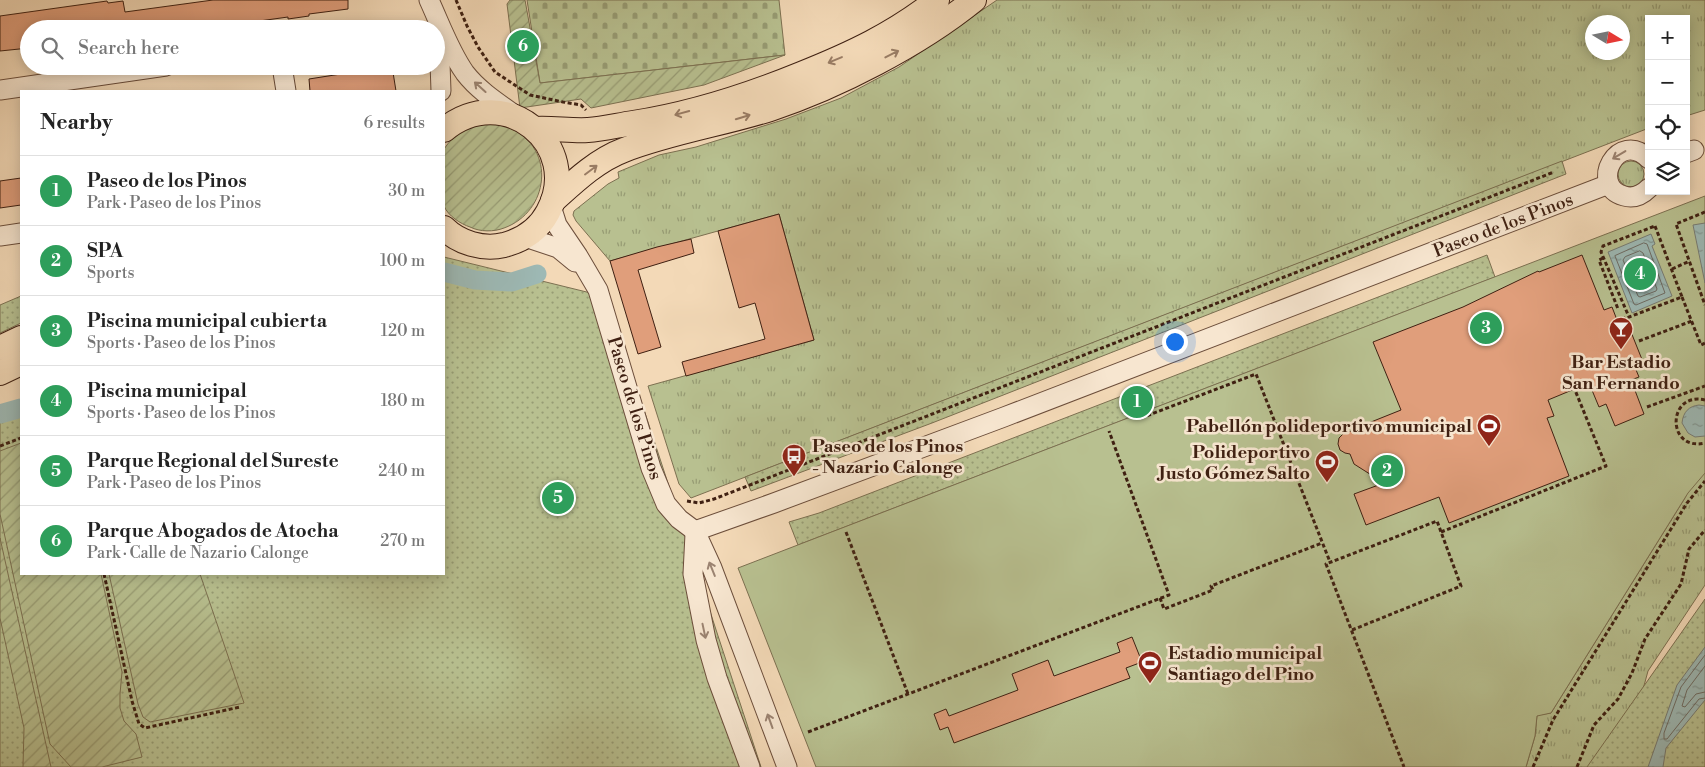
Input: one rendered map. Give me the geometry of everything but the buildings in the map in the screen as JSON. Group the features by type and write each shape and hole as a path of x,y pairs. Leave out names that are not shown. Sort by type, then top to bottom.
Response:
{"main road":[{"path":"445,129 464,116 492,112 505,113 527,124 548,128 589,130 662,118 772,86 857,51 906,23 937,0"},
{"path":"552,203 601,162 622,150 680,133 735,120 814,93 901,49 974,0"},
{"path":"445,231 470,244 498,246 512,243 525,237 545,218 556,190 557,173 553,157 546,142 527,124"},
{"path":"0,348 20,338"},
{"path":"0,373 20,363"}],"street":[{"path":"429,0 430,20"},
{"path":"429,0 438,20"},
{"path":"445,34 466,74 489,96 527,124"},
{"path":"0,90 104,75"},
{"path":"283,75 286,90"},
{"path":"441,75 442,90"},
{"path":"1645,156 1634,150 1618,154 1611,160 1607,176 1609,184 1620,195 1636,197 1645,192"},
{"name":"Paseo de los Pinos","path":"695,530 774,503 994,420 1609,184"},
{"name":"Paseo de los Pinos","path":"552,203 557,225 591,276 598,290 652,468 666,504 679,519 695,530 712,568 787,767"},
{"path":"0,236 20,233"},
{"name":"Paseo de los Pinos","path":"525,237 558,248 591,276"},
{"path":"695,530 693,574 706,640 717,678 750,767"}],"path":[{"path":"456,0 478,48 495,72 530,95 581,105 586,108 588,118"},
{"path":"683,499 691,503 699,503 714,499 1554,172"},
{"path":"1705,212 1676,224 1705,306"},
{"path":"1682,297 1629,317 1603,258 1601,252 1603,246 1655,226 1702,345 1705,343"},
{"path":"1603,258 1599,260 1618,309"},
{"path":"1672,269 1690,261"},
{"path":"1639,341 1692,321"},
{"path":"1141,418 1256,374 1330,562"},
{"path":"1647,407 1705,386"},
{"path":"1441,532 1606,466 1576,390"},
{"path":"1687,393 1690,400"},
{"path":"1705,400 1690,400 1684,404 1677,413 1676,426 1681,437 1692,443 1705,443"},
{"path":"808,732 1169,595 1109,431"},
{"path":"0,446 20,438"},
{"path":"1532,767 1553,720 1687,503 1705,481"},
{"path":"1352,630 1461,586 1437,521 1326,564 1404,767"},
{"path":"1577,767 1594,725 1618,699 1632,673 1645,639 1682,584 1689,549 1705,530"},
{"path":"846,532 908,694"},
{"path":"1160,598 1164,609 1213,590 1211,586 1322,542"},
{"path":"104,575 132,701 139,724 145,728 240,707"}],"green space":[{"path":"510,0 525,0 540,83 785,55 704,85 591,108 581,99 520,108 507,4"},
{"path":"527,0 779,0 785,55 540,83"},
{"path":"997,0 1705,0 1705,110 1690,115 1690,15 1645,15 1645,130 691,498 679,484 648,386 814,340 779,214 610,261 576,221 573,215 574,211 608,184 619,178 618,172 659,155 696,147 786,119 841,98 899,67"},
{"path":"484,124 510,128 525,138 535,150 541,165 542,180 538,195 531,209 519,220 504,228 483,231 466,226 448,213 445,208 445,148 461,132"},
{"path":"1562,161 1566,174 932,423 751,491 745,477"},
{"path":"1631,161 1640,165 1644,174 1640,183 1631,187 1622,183 1618,174 1622,165"},
{"name":"Polideportivo Justo Gómez Salto","path":"1705,196 1705,473 1688,493 1551,713 1537,716 1535,736 1526,767 816,767 738,568"},
{"path":"1487,255 1495,277 798,545 789,522 819,513"},
{"path":"445,257 607,297 761,767 0,767 0,422 20,411 20,575 445,575"},
{"path":"20,296 20,323 0,333 0,305"},
{"path":"20,443 20,575 101,575 122,672 120,708 124,721 136,734 142,757 102,767 71,767 50,744 0,514 0,451"},
{"path":"1705,451 1705,585 1648,671 1622,767 1526,767 1535,736 1537,715 1551,713 1685,498"},
{"path":"0,538 51,767 23,767 24,728 0,618"},
{"path":"109,575 200,575 244,703 150,722 143,717 138,704"},
{"path":"1705,599 1705,767 1587,767"}],"water":[{"path":"1705,223 1705,283 1693,225"},
{"path":"1651,234 1655,244 1652,246 1672,296 1632,313 1608,252"},
{"path":"1699,405 1705,406 1705,436 1695,437 1688,433 1682,423 1687,410"},
{"path":"1705,647 1705,700 1666,748 1663,767 1648,767 1677,685"}],"waterway":[{"path":"445,272 475,280 512,282 537,274"},
{"path":"0,414 20,408"}],"place":[{"name":"Parque Abogados de Atocha","path":"523,46"},
{"name":"Piscina municipal","path":"1640,274"},
{"name":"Piscina municipal cubierta","path":"1486,328"},
{"name":"Bar Estadio San Fernando","path":"1621,350"},
{"name":"Paseo de los Pinos","path":"1137,402"},
{"name":"Pabellón polideportivo municipal","path":"1489,447"},
{"name":"SPA","path":"1387,471"},
{"name":"Paseo de los Pinos - Nazario Calonge","path":"794,477"},
{"name":"Polideportivo Justo Gómez Salto","path":"1327,483"},
{"name":"Parque Regional del Sureste","path":"558,498"},
{"name":"Estadio municipal Santiago del Pino","path":"1150,684"}]}
